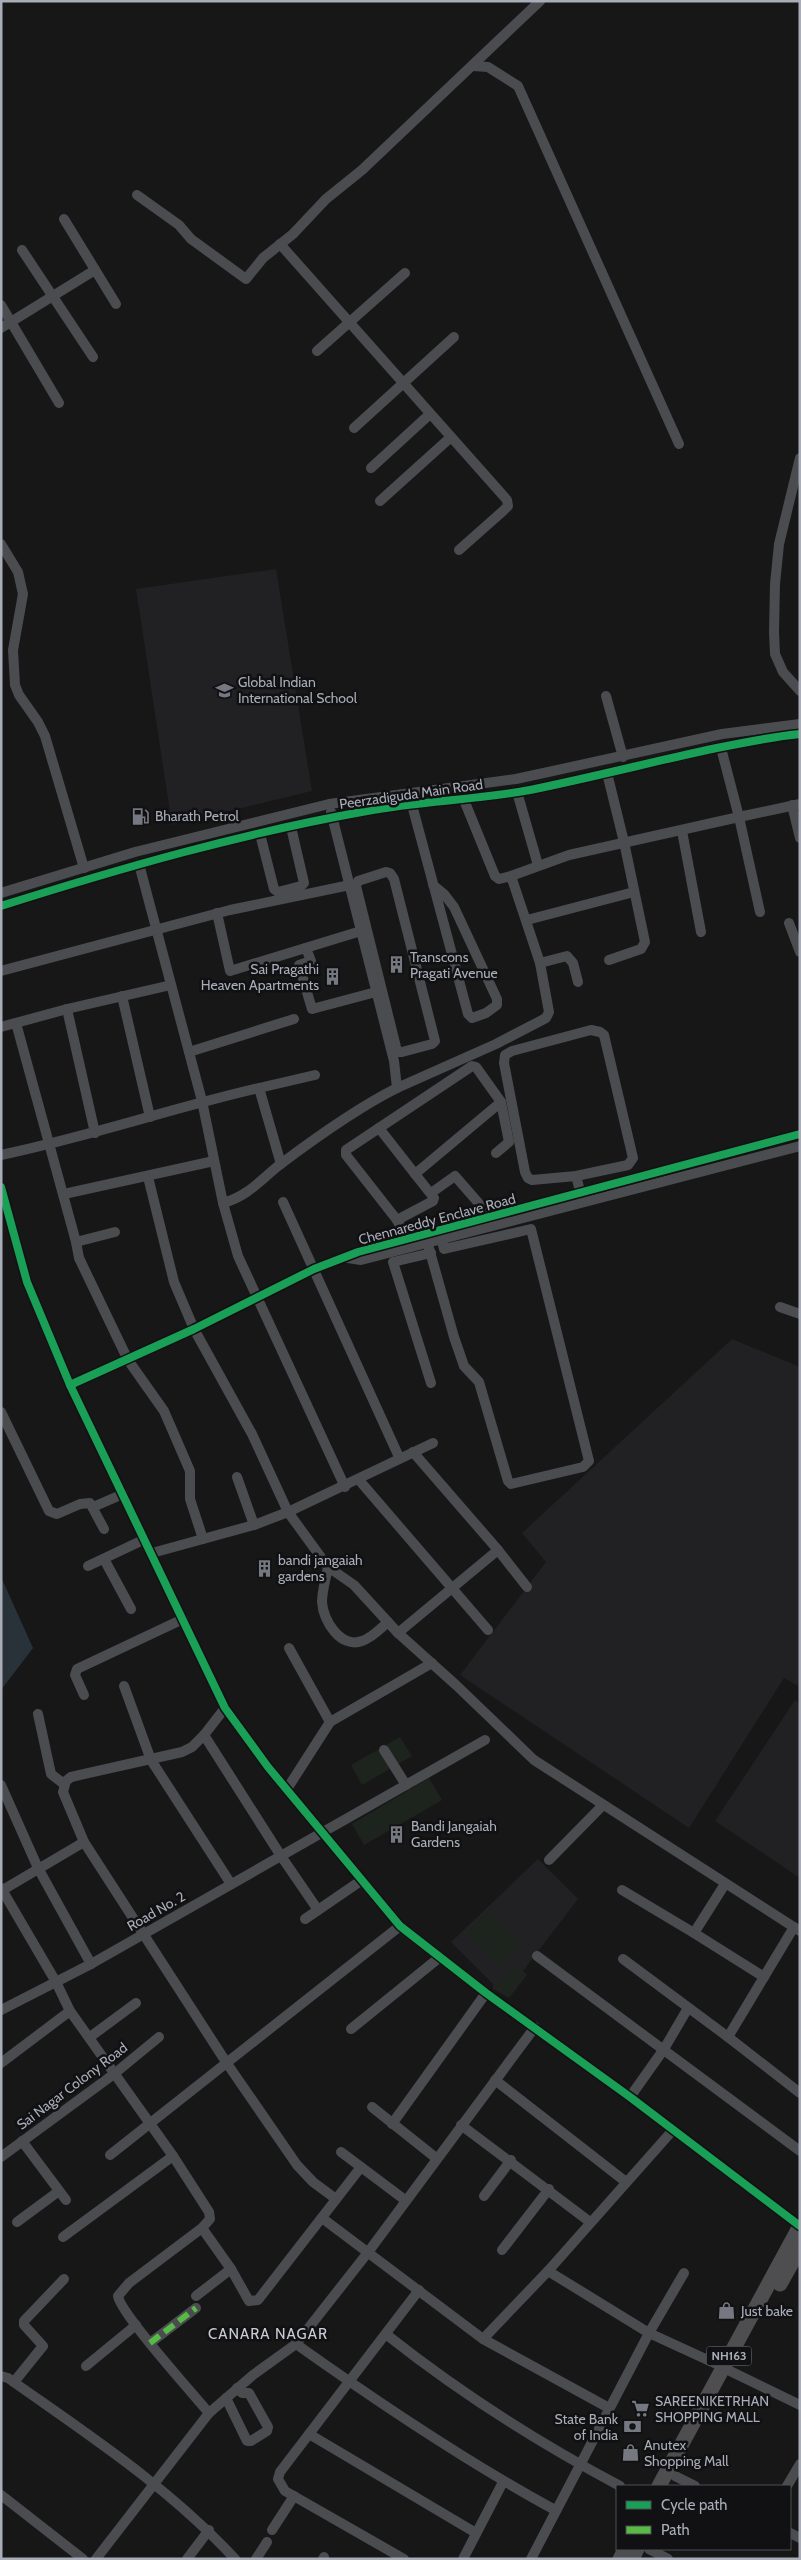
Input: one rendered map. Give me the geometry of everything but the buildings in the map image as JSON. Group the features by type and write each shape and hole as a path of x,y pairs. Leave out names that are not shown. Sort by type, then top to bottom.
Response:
{"highway":[{"name":"NH163","path":"673,2481 726,2369 800,2226"},
{"name":"NH163","path":"660,2485 726,2369 799,2253"}],"street":[{"path":"137,195 179,225 191,239 246,279 263,258 326,199 362,170 540,1"},
{"path":"473,66 488,67 518,86 679,444"},
{"path":"64,220 116,304"},
{"path":"280,244 507,500 508,506 459,550"},
{"path":"22,250 93,357"},
{"path":"1,328 95,270"},
{"path":"317,351 405,273"},
{"path":"1,305 59,403"},
{"path":"354,428 454,337"},
{"path":"370,468 430,414"},
{"path":"380,501 451,437"},
{"path":"800,458 779,544 775,584 774,632 775,654 783,672 800,691"},
{"path":"1,544 18,572 23,594 13,650 15,684 45,736 84,868"},
{"path":"1,650 13,650"},
{"path":"606,696 622,757"},
{"name":"Peerzadiguda Main Road","path":"1,893 135,852 329,804 516,779 722,734 800,724"},
{"name":"Peerzadiguda Main Road","path":"1,906 139,864 290,827 412,805 517,792 720,748 799,738"},
{"path":"720,748 739,818 760,912"},
{"path":"607,773 644,936 644,946 609,960"},
{"path":"517,792 538,865"},
{"path":"464,800 495,876 499,879 538,865 624,842 682,832 796,804 800,838"},
{"path":"1,971 217,913 354,883 386,872 390,873 394,879 435,1041 432,1044 398,1052 356,886 354,883 329,804"},
{"path":"412,805 432,885 468,1014 472,1018 486,1013 497,1005 497,999 454,907 448,898 432,885"},
{"path":"260,834 274,889 278,892 302,886 304,883 290,827"},
{"path":"682,832 701,932"},
{"path":"139,864 202,1102 223,1203 238,1256 345,1486"},
{"path":"223,1203 239,1199 281,1164 397,1088 496,1044 546,1018 549,1012 540,963 511,876"},
{"path":"55,877 57,888"},
{"path":"354,883 361,931 394,1061 397,1088"},
{"path":"527,920 634,892"},
{"path":"217,913 230,971 361,931"},
{"path":"788,923 800,952"},
{"path":"306,948 311,961 298,965 312,1009 376,992"},
{"path":"540,963 567,956 573,963 578,982"},
{"path":"1,1027 67,1009 171,986"},
{"path":"122,996 150,1117"},
{"path":"67,1009 95,1133"},
{"path":"188,1052 294,1019"},
{"path":"16,1023 64,1194 79,1258 128,1360 164,1411 190,1471 190,1499 203,1539"},
{"path":"591,1030 604,1035 633,1158 628,1165 576,1176 532,1180 524,1172 504,1063 505,1055 512,1051 591,1030"},
{"path":"410,1243 397,1220 344,1152 472,1066 476,1067 502,1102 509,1142 496,1153"},
{"path":"1,1155 95,1133 202,1102 315,1075"},
{"path":"259,1088 281,1164"},
{"path":"416,1174 502,1102"},
{"path":"380,1128 431,1193 433,1201 397,1220"},
{"name":"Chennareddy Enclave Road","path":"582,1197 800,1134"},
{"name":"Chennareddy Enclave Road","path":"70,1385 194,1329 314,1269 348,1258 361,1260 427,1238 442,1240 532,1210 582,1197 800,1146"},
{"path":"64,1194 214,1161"},
{"path":"431,1193 455,1176 482,1207 483,1219"},
{"path":"576,1176 582,1197"},
{"path":"148,1177 174,1282 194,1329 252,1434 288,1512 328,1567 354,1585 398,1633 534,1760 602,1806 797,1929 764,1977 728,2037"},
{"path":"1,1187 27,1282 70,1385 123,1494 143,1540 152,1553 225,1708 287,1789 400,1926 486,1993 800,2226"},
{"path":"283,1202 399,1458"},
{"name":"Chennareddy Enclave Road","path":"442,1240 483,1219 532,1210"},
{"path":"427,1238 454,1337 464,1366 479,1382 508,1481 511,1484 583,1467 589,1461 531,1229 442,1240"},
{"path":"76,1242 115,1232"},
{"path":"430,1383 393,1262 431,1253"},
{"path":"780,1307 800,1314"},
{"path":"1,1412 52,1514 62,1513 86,1502 93,1507 104,1529"},
{"path":"152,1553 254,1525 288,1512 359,1480 399,1458 433,1443"},
{"path":"413,1452 498,1550 527,1587"},
{"path":"237,1477 254,1525"},
{"path":"359,1480 488,1630"},
{"path":"93,1507 123,1494"},
{"path":"88,1566 143,1540"},
{"path":"398,1633 498,1550"},
{"path":"104,1559 131,1609"},
{"path":"328,1567 322,1602 330,1627 339,1636 347,1641 361,1642 388,1622"},
{"path":"84,1695 75,1675 78,1669 182,1619"},
{"path":"289,1648 330,1722"},
{"path":"287,1789 330,1722 432,1663"},
{"path":"124,1686 151,1760 231,1884"},
{"path":"225,1708 192,1747 182,1752 151,1760 84,1772 71,1777 64,1784 63,1792 84,1842 226,2062 297,2165 314,2182 336,2199"},
{"path":"38,1714 51,1774 64,1784"},
{"path":"204,1735 281,1856 318,1910"},
{"name":"Road No. 2","path":"2,2008 91,1964 485,1740"},
{"path":"384,1750 406,1785"},
{"path":"1,1785 38,1868 91,1964"},
{"path":"549,1860 602,1806"},
{"path":"84,1842 2,1890 56,1982 70,2011 173,2156 211,2216 202,2228 121,2291 119,2300 150,2343 209,2414"},
{"path":"305,1919 362,1880"},
{"path":"694,1933 725,1884"},
{"path":"622,1890 764,1977"},
{"path":"110,2155 400,1926"},
{"path":"537,1956 800,2151"},
{"path":"351,2029 440,1957"},
{"path":"623,1959 800,2093"},
{"path":"392,2124 486,1993"},
{"path":"90,2037 136,2002"},
{"path":"630,2098 664,2049 688,2008"},
{"path":"1,2063 70,2011"},
{"path":"96,2559 209,2414 237,2388 296,2344 369,2251 404,2200 534,2027"},
{"name":"Sai Nagar Colony Road","path":"1,2157 114,2074 159,2037"},
{"path":"495,2080 626,2182"},
{"path":"372,2107 436,2158"},
{"path":"462,2125 511,2160 590,2222"},
{"path":"484,2338 548,2271 673,2130"},
{"path":"22,2141 66,2200"},
{"path":"341,2152 404,2200"},
{"path":"63,2237 173,2156"},
{"path":"484,2196 511,2160"},
{"path":"202,2228 231,2269 249,2301 258,2300 361,2167"},
{"path":"502,2250 549,2189"},
{"path":"17,2222 59,2191"},
{"path":"322,2218 484,2338 608,2408"},
{"path":"196,2296 231,2269"},
{"path":"548,2271 649,2333 800,2405"},
{"path":"530,2559 608,2408 684,2273"},
{"path":"14,2382 43,2346 24,2325 24,2321 64,2279"},
{"path":"401,2558 285,2491 278,2479 280,2472 387,2335 419,2290"},
{"path":"150,2343 196,2308"},
{"path":"86,2366 136,2325"},
{"path":"387,2335 430,2369 580,2465 618,2485"},
{"path":"296,2344 349,2382 504,2482 555,2510"},
{"path":"1,2376 14,2382 155,2483 209,2530 235,2559"},
{"path":"226,2398 247,2440 251,2441 267,2431 268,2427 248,2393 242,2394 237,2388"},
{"path":"309,2434 476,2533"},
{"path":"788,2485 800,2464"},
{"path":"673,2481 691,2485"},
{"path":"463,2559 504,2482"},
{"path":"1,2494 83,2559"},
{"path":"272,2530 294,2496"},
{"path":"188,2559 209,2530"},
{"path":"256,2559 267,2542"},
{"path":"651,2550 668,2559"}],"shaded area":[{"name":"Global Indian International School","path":"276,569 312,791 172,825 136,589"},
{"path":"732,1339 800,1367 800,1687 784,1678 689,1828 460,1675 546,1562 522,1533"},
{"path":"1,1577 33,1648 1,1690"},
{"path":"795,1700 800,1703 800,1878 715,1821"},
{"path":"400,1737 412,1756 362,1785 351,1765"},
{"path":"429,1778 442,1800 364,1845 352,1824"},
{"path":"538,1859 578,1899 523,1971 527,1975 509,1998 493,1989 493,1984 451,1942"},
{"path":"488,1912 520,1945 499,1965 467,1932"},
{"path":"533,1958 520,1972 524,1975 509,1997 494,1988 498,1981"}],"marked path":[{"path":"150,2343 196,2308"}],"cycle path":[{"path":"1,906 182,852 274,830 387,808 530,790 707,750 800,734"},
{"path":"70,1385 194,1329 314,1269 358,1252 800,1134"},
{"path":"1,1187 27,1282 70,1385 225,1708 268,1767 400,1926 486,1993 630,2097 800,2226"}],"place":[{"name":"Global Indian International School","path":"224,690"},
{"name":"Bharath Petrol","path":"141,816"},
{"name":"Transcons Pragati Avenue","path":"396,965"},
{"name":"Sai Pragathi Heaven Apartments","path":"333,977"},
{"name":"bandi jangaiah gardens","path":"264,1568"},
{"name":"Bandi Jangaiah Gardens","path":"397,1834"},
{"name":"Just bake","path":"727,2311"},
{"name":"SAREENIKETRHAN SHOPPING MALL","path":"641,2409"},
{"name":"State Bank of India","path":"632,2427"},
{"name":"Anutex Shopping Mall","path":"630,2453"}],"district":[{"name":"CANARA NAGAR","path":"268,2334"}]}
